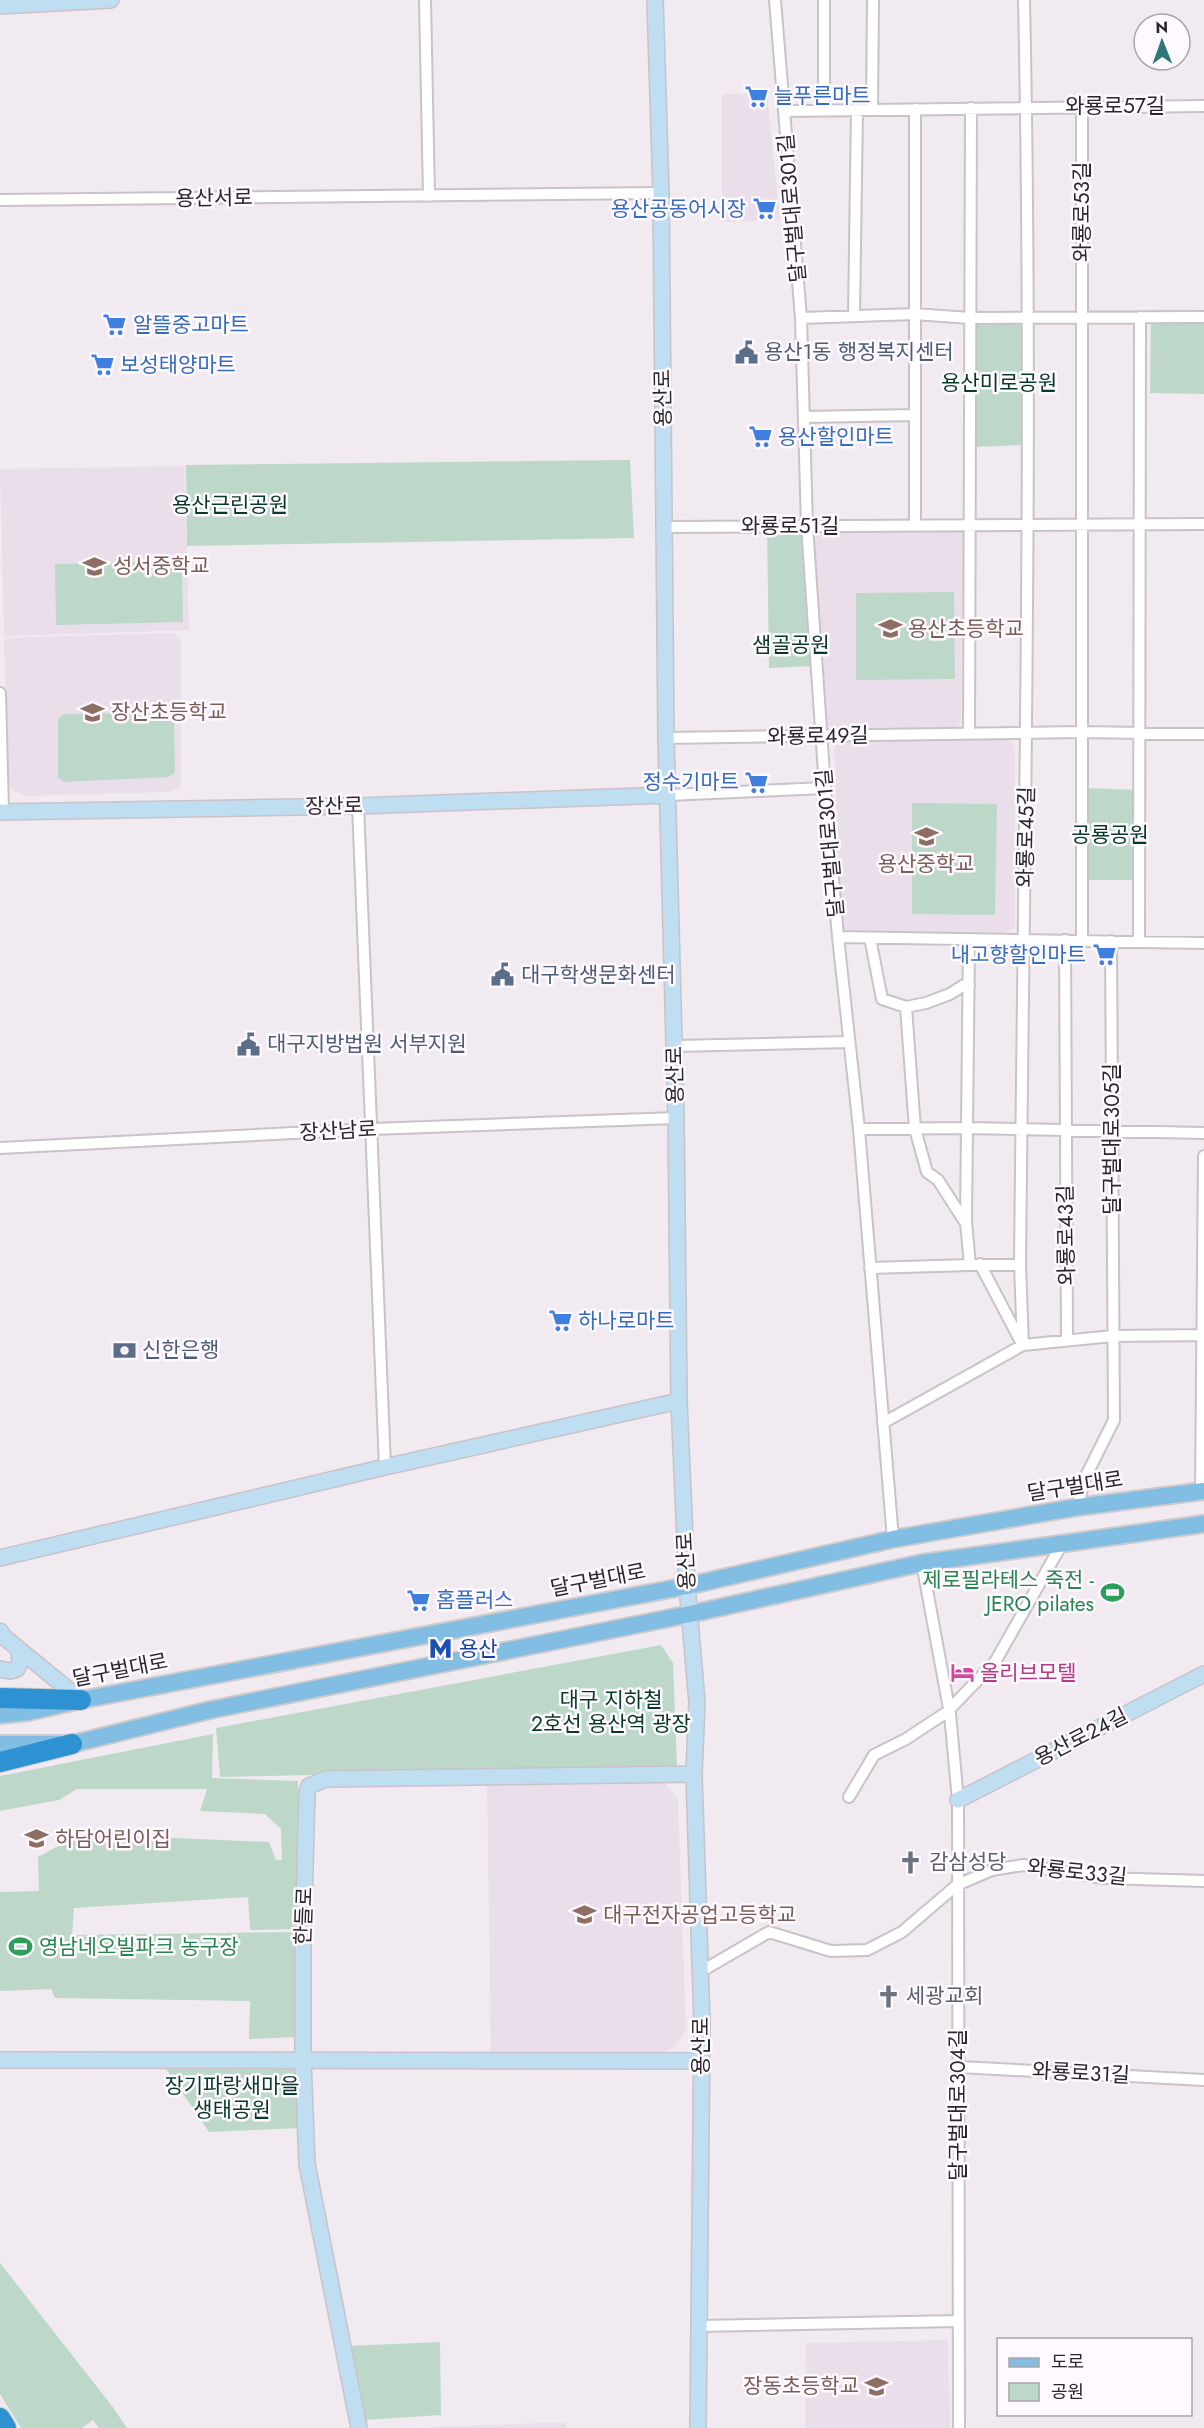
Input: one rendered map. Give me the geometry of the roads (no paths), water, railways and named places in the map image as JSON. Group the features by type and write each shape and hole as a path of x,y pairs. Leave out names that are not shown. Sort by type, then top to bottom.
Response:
{"highway":[{"path":"0,1698 81,1700"},
{"path":"0,1762 72,1744"},
{"path":"0,2418 2,2427"}],"main road":[{"name":"달구벌대로","path":"0,1715 28,1712 81,1700 687,1586 893,1539 1078,1507 1203,1491"},
{"path":"0,1744 72,1744 210,1710 690,1614 922,1563 1204,1524"}],"street":[{"path":"0,6 111,0"},
{"path":"425,0 429,196"},
{"name":"용산로","path":"655,0 661,193 666,738 676,1118 679,1401 687,1586 697,1702 694,1774 701,2061 698,2428"},
{"name":"달구벌대로301길","path":"775,0 801,318 807,525 825,788 838,937 859,1129 893,1539"},
{"path":"824,0 824,110"},
{"path":"872,110 873,0"},
{"path":"1024,0 1028,525 1027,733"},
{"name":"와룡로53길","path":"1082,106 1083,317"},
{"name":"와룡로57길","path":"784,111 1204,106"},
{"path":"969,734 971,108"},
{"path":"915,109 915,525"},
{"path":"854,316 857,110"},
{"name":"용산서로","path":"0,200 661,193"},
{"path":"801,318 914,314 970,318 1204,317"},
{"path":"1082,941 1083,317"},
{"path":"1138,942 1140,317"},
{"path":"804,417 914,415"},
{"name":"와룡로51길","path":"665,527 1204,524"},
{"path":"0,693 2,811"},
{"name":"와룡로49길","path":"666,738 1082,732 1204,734"},
{"name":"와룡로45길","path":"1024,940 1027,733"},
{"path":"668,795 825,788"},
{"name":"장산로","path":"2,811 358,806 668,795"},
{"path":"358,806 385,1467"},
{"path":"838,937 1204,943"},
{"path":"870,938 878,969 882,999 906,1007 927,1003 964,986 969,986"},
{"path":"969,939 966,1225 975,1265 1023,1345"},
{"path":"1023,1345 1020,1265 1024,940"},
{"name":"와룡로43길","path":"1065,940 1067,1339"},
{"name":"달구벌대로305길","path":"1078,1507 1084,1480 1114,1420 1111,941"},
{"path":"906,1007 915,1129 927,1172 938,1180 966,1225"},
{"path":"674,1046 849,1042"},
{"name":"장산남로","path":"0,1148 676,1118"},
{"path":"859,1129 967,1128 1204,1133"},
{"path":"1203,1491 1204,1156"},
{"path":"870,1268 1020,1265"},
{"path":"883,1423 1023,1345 1113,1336 1203,1335"},
{"path":"0,1558 385,1467 679,1401"},
{"path":"849,1797 874,1755 906,1739 949,1710 995,1662 1064,1542"},
{"path":"922,1563 949,1710"},
{"path":"0,1632 81,1700"},
{"path":"0,1669 17,1669 20,1663 19,1650"},
{"name":"용산로24길","path":"958,1800 1204,1674"},
{"name":"달구벌대로304길","path":"949,1710 958,1800 961,2427"},
{"name":"한들로","path":"359,2428 307,2164 303,2060 303,1940 309,1786 326,1779 694,1774"},
{"name":"와룡로33길","path":"700,1972 769,1932 831,1951 867,1950 902,1932 957,1885 992,1870 1023,1865 1103,1878 1204,1881"},
{"path":"0,2060 701,2061"},
{"name":"와룡로31길","path":"958,2067 1204,2080"},
{"path":"699,2326 959,2321"}],"place":[{"name":"늘푸른마트","path":"756,96"},
{"name":"용산공동어시장","path":"764,209"},
{"name":"알뜰중고마트","path":"115,325"},
{"name":"용산1동 행정복지센터","path":"746,352"},
{"name":"보성태양마트","path":"102,365"},
{"name":"용산할인마트","path":"760,437"},
{"name":"성서중학교","path":"95,566"},
{"name":"용산초등학교","path":"890,629"},
{"name":"장산초등학교","path":"93,712"},
{"name":"정수기마트","path":"757,782"},
{"name":"용산중학교","path":"926,836"},
{"name":"내고향할인마트","path":"1104,955"},
{"name":"대구학생문화센터","path":"503,975"},
{"name":"대구지방법원 서부지원","path":"249,1044"},
{"name":"하나로마트","path":"560,1321"},
{"name":"신한은행","path":"124,1350"},
{"name":"제로필라테스 죽전 - JERO pilates","path":"1112,1592"},
{"name":"홈플러스","path":"418,1600"},
{"name":"용산","path":"441,1649"},
{"name":"올리브모텔","path":"962,1673"},
{"name":"하담어린이집","path":"37,1839"},
{"name":"감삼성당","path":"911,1862"},
{"name":"대구전자공업고등학교","path":"585,1915"},
{"name":"영남네오빌파크 농구장","path":"21,1947"},
{"name":"세광교회","path":"888,1996"},
{"name":"장동초등학교","path":"877,2386"}],"park label":[{"name":"용산미로공원","path":"999,383"},
{"name":"용산근린공원","path":"230,505"},
{"name":"샘골공원","path":"791,645"},
{"name":"공룡공원","path":"1110,835"},
{"name":"대구 지하철 2호선 용산역 광장","path":"611,1712"},
{"name":"장기파랑새마을 생태공원","path":"232,2098"}]}
